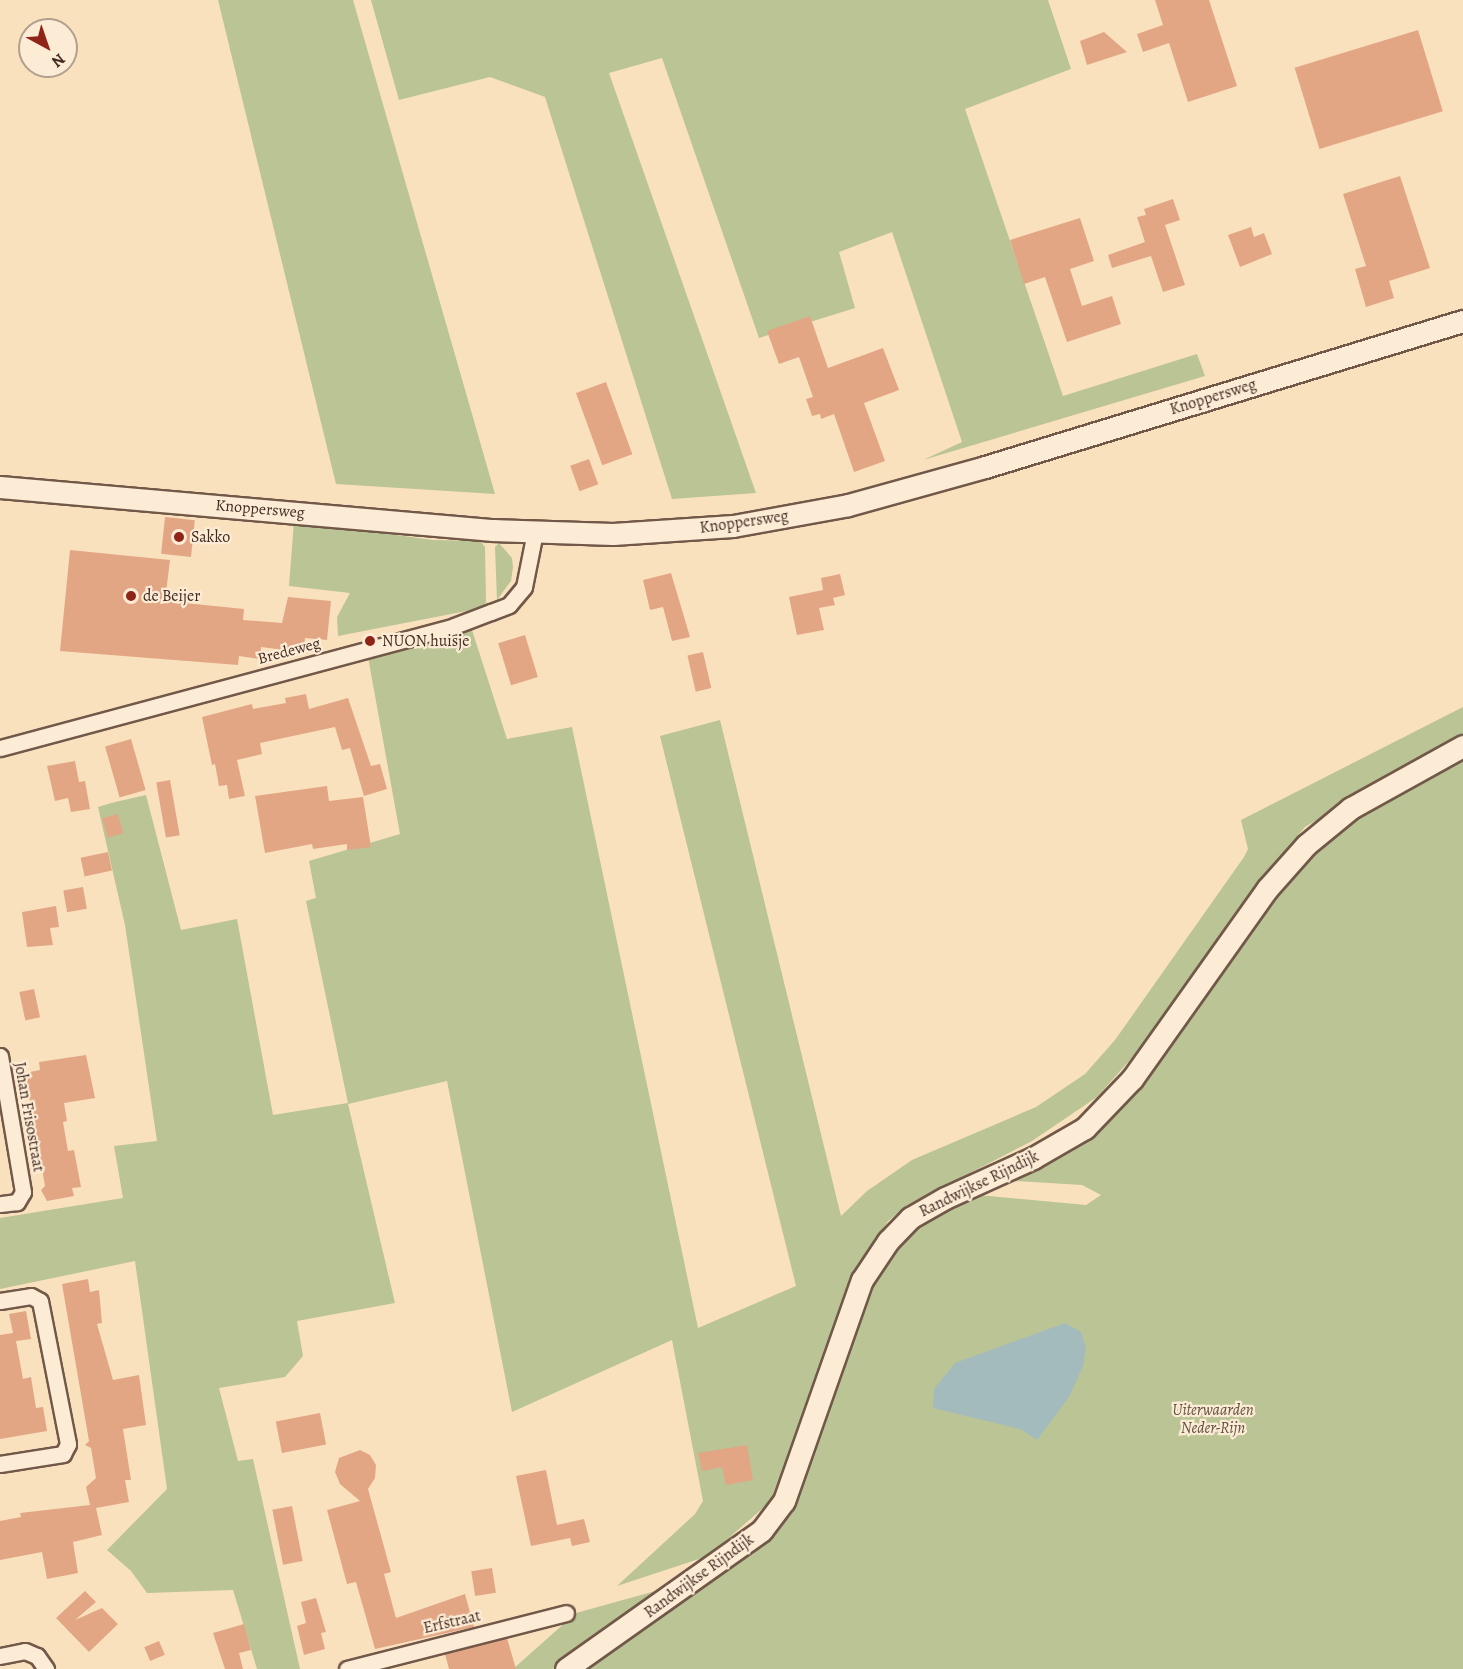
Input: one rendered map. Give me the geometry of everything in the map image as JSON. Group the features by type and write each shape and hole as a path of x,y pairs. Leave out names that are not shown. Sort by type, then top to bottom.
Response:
{"main road":[{"name":"Knoppersweg","path":"0,487 535,531 613,534 733,526 848,505 1463,321"},
{"name":"Randwijkse Rijndijk","path":"566,1669 762,1530 784,1501 862,1281 888,1241 910,1218 936,1203 1033,1158 1085,1128 1132,1078 1267,889 1306,845 1351,808 1463,746"}],"street":[{"name":"Bredeweg","path":"0,748 454,626 491,612 509,604 524,587 535,531"},
{"name":"Johan Frisostraat","path":"0,1056 23,1192 17,1202 0,1204"},
{"path":"0,1301 31,1296 40,1301 68,1443 63,1454 0,1464"},
{"name":"Erfstraat","path":"347,1669 566,1613"},
{"path":"0,1656 25,1651 38,1656 46,1669"}],"green space":[{"path":"218,0 353,0 495,494 336,484"},
{"path":"371,0 1048,0 1071,69 965,109 1063,396 1197,354 1205,376 923,460 962,442 892,232 839,252 855,308 759,338 662,58 609,73 756,493 672,499 545,97 490,77 399,100"},
{"path":"294,521 433,540 480,541 485,547 486,602 482,608 338,636 337,617 350,593 289,586"},
{"path":"499,543 512,558 513,567 511,581 497,600 495,547"},
{"path":"472,630 507,739 572,727 698,1328 796,1286 660,736 720,720 841,1216 867,1191 912,1160 1036,1107 1085,1074 1115,1040 1244,857 1248,849 1241,820 1463,707 1463,736 1305,827 1257,884 1145,1043 1097,1097 1032,1141 906,1206 888,1221 875,1243 770,1502 708,1556 617,1586 695,1514 703,1501 672,1340 512,1412 447,1081 348,1104 395,1303 297,1321 303,1356 285,1377 219,1388 238,1461 253,1459 300,1669 257,1669 233,1590 147,1593 131,1571 107,1550 167,1489 135,1261 0,1289 0,1218 123,1198 114,1146 157,1141 125,925 98,807 146,795 181,930 237,919 273,1115 348,1103 306,901 316,898 309,861 400,834 368,657"},
{"name":"Uiterwaarden Neder-Rijn","path":"1463,758 1463,1669 576,1669 599,1651 633,1636 801,1484 867,1302 885,1258 903,1234 968,1194 1086,1205 1101,1195 1082,1185 997,1180 1148,1073 1260,912 1297,866 1341,826"},
{"path":"659,1590 591,1636 553,1669 513,1669 576,1613"}],"water":[{"path":"1065,1323 1081,1332 1086,1348 1083,1366 1069,1397 1037,1440 1020,1429 933,1408 934,1389 955,1363"}],"building":[{"path":"1155,0 1209,0 1237,86 1188,102 1169,43 1143,52 1137,34 1163,25"},
{"path":"1418,30 1443,111 1319,149 1295,68"},
{"path":"1104,32 1127,52 1087,65 1080,41"},
{"path":"1400,176 1430,268 1389,281 1394,298 1366,307 1355,269 1366,266 1343,194"},
{"path":"1173,199 1180,220 1165,225 1185,285 1163,292 1151,256 1112,268 1108,255 1145,242 1137,217 1146,215 1144,209"},
{"path":"1080,218 1094,261 1070,269 1082,306 1112,296 1121,324 1067,342 1045,277 1024,284 1010,240"},
{"path":"1251,227 1254,237 1264,233 1272,254 1240,267 1228,235"},
{"path":"810,316 828,368 883,348 899,390 864,403 885,461 854,472 834,414 821,419 820,414 812,416 806,399 813,397 799,357 779,364 767,331"},
{"path":"606,382 632,454 602,465 576,393"},
{"path":"589,459 598,484 579,491 570,466"},
{"path":"165,517 195,520 191,557 161,554"},
{"path":"70,550 170,560 165,601 244,609 243,620 282,623 288,597 331,601 327,640 305,638 304,648 292,646 292,651 261,647 260,659 239,656 238,665 60,651"},
{"path":"671,573 690,637 672,641 663,607 650,610 643,580"},
{"path":"840,574 845,595 833,598 835,605 819,608 824,630 797,635 789,597 823,590 821,578"},
{"path":"525,635 538,677 511,685 498,643"},
{"path":"703,652 711,688 696,692 687,656"},
{"path":"306,694 309,709 348,698 371,766 380,764 387,789 364,796 350,748 342,750 335,727 260,743 262,754 237,760 245,796 229,799 227,785 219,786 215,764 212,765 202,717 252,704 253,709 286,703 285,698"},
{"path":"131,739 146,790 120,797 105,746"},
{"path":"75,761 79,782 85,781 90,809 71,812 68,798 55,801 47,766"},
{"path":"170,780 180,835 166,838 156,782"},
{"path":"327,786 329,801 363,797 371,847 347,850 347,844 313,849 312,844 265,853 255,796"},
{"path":"118,814 123,833 108,837 103,818"},
{"path":"108,852 112,871 85,876 81,858"},
{"path":"83,887 87,909 67,912 63,890"},
{"path":"56,906 59,927 50,928 53,945 27,947 22,912"},
{"path":"34,989 40,1017 25,1020 19,992"},
{"path":"86,1055 95,1098 64,1103 67,1121 63,1122 68,1151 74,1150 81,1187 72,1188 74,1196 47,1201 41,1190 45,1186 25,1073 40,1070 39,1062"},
{"path":"88,1279 90,1292 99,1290 102,1323 97,1324 113,1380 139,1375 146,1425 123,1429 131,1480 125,1480 129,1502 96,1508 102,1535 73,1542 78,1573 47,1579 42,1552 0,1560 0,1521 21,1517 20,1513 90,1505 86,1487 96,1478 91,1448 85,1445 89,1441 62,1284"},
{"path":"26,1311 31,1339 16,1341 23,1379 31,1377 36,1408 43,1407 47,1431 0,1439 0,1335 13,1333 9,1314"},
{"path":"320,1413 326,1444 282,1453 276,1422"},
{"path":"747,1445 753,1480 726,1485 722,1467 702,1471 698,1453"},
{"path":"360,1450 370,1455 376,1465 375,1478 368,1489 391,1572 384,1574 396,1618 465,1594 474,1627 375,1649 356,1582 347,1584 327,1510 360,1501 340,1484 335,1472 339,1458"},
{"path":"546,1470 557,1525 584,1519 590,1542 572,1546 570,1538 531,1546 516,1476"},
{"path":"292,1506 303,1561 283,1565 272,1510"},
{"path":"492,1568 496,1593 475,1596 471,1571"},
{"path":"85,1591 96,1602 75,1620 102,1608 118,1624 89,1652 56,1618"},
{"path":"316,1598 326,1632 321,1633 325,1649 304,1655 297,1626 306,1623 301,1602"},
{"path":"244,1624 251,1650 239,1653 243,1669 225,1669 213,1633"},
{"path":"507,1638 516,1669 449,1669 445,1654"},
{"path":"159,1641 165,1655 150,1661 144,1647"}],"place":[{"name":"Sakko","path":"179,537"},
{"name":"de Beijer","path":"131,596"},
{"name":"NUON huisje","path":"370,641"}]}
